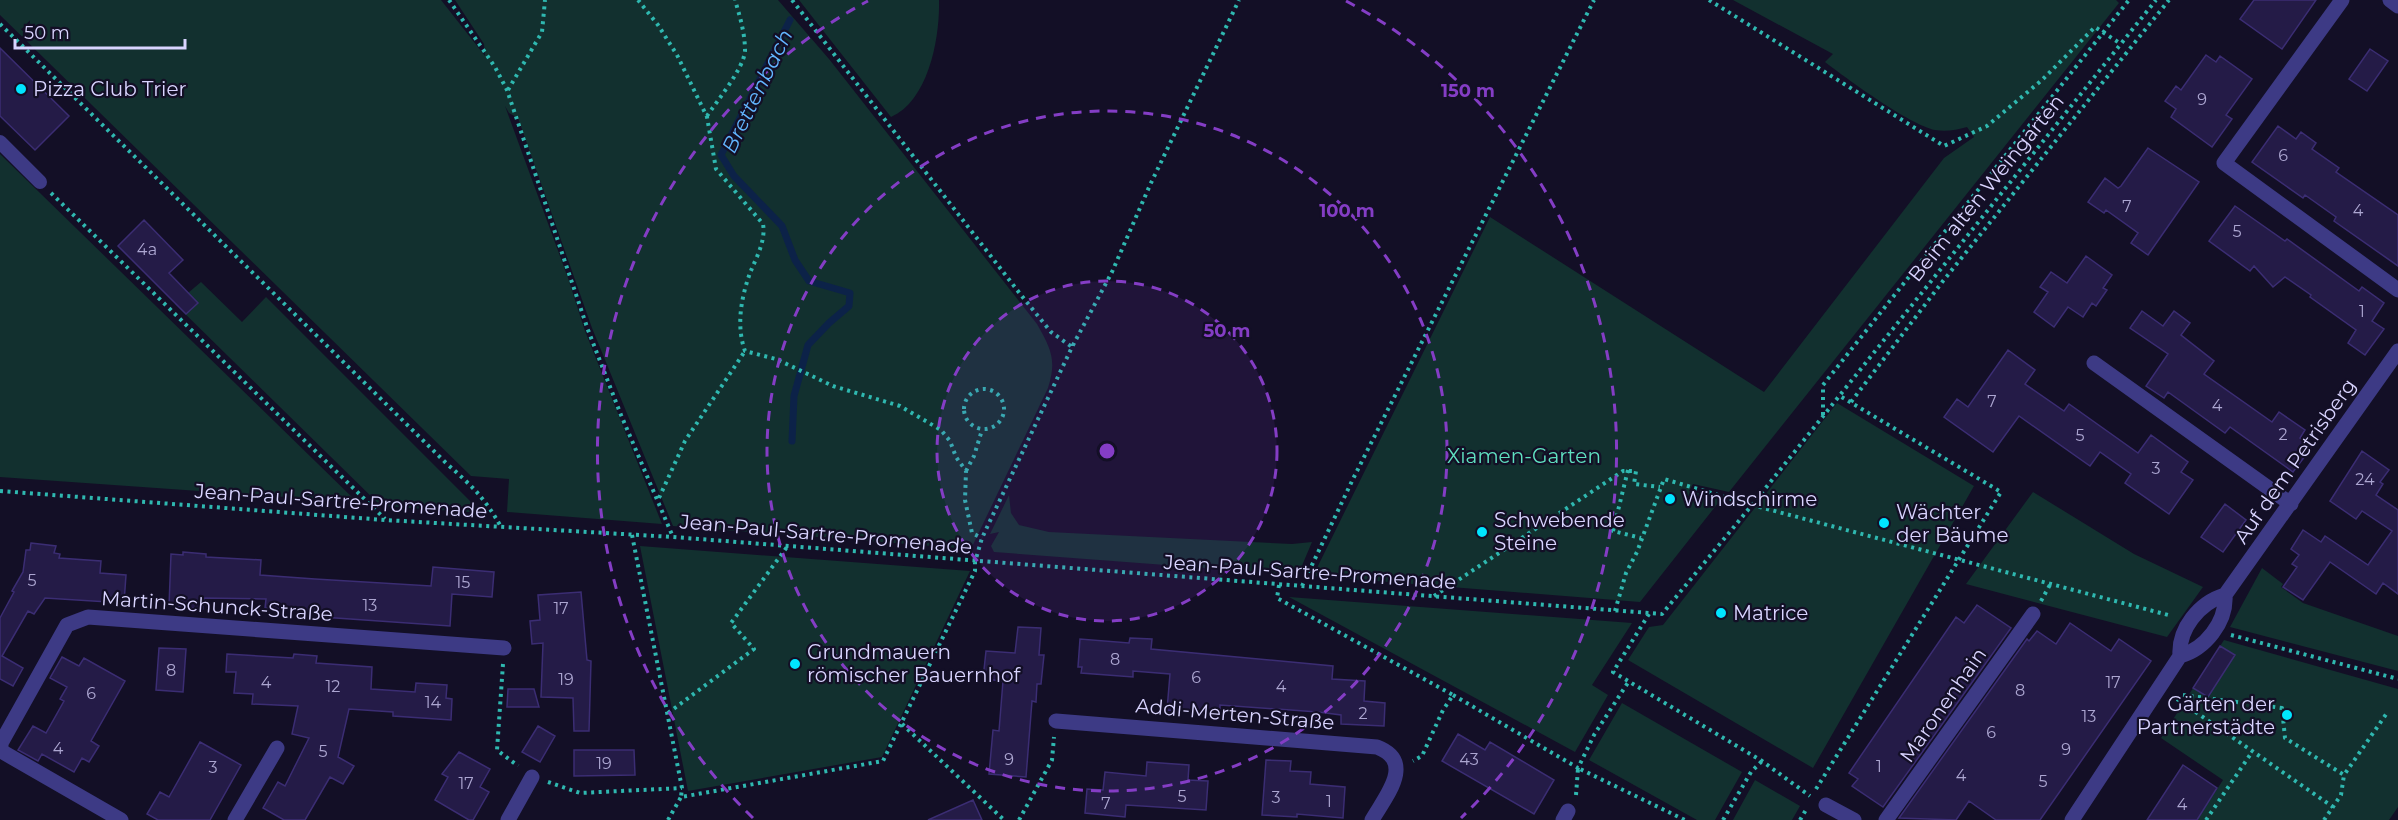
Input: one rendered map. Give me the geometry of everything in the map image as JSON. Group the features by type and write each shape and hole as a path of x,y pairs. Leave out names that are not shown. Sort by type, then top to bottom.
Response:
{"street":[{"path":"2343,0 2224,163 2398,290"},
{"path":"2390,0 2398,6"},
{"name":"Auf dem Petrisberg","path":"2072,820 2180,656 2182,637 2194,617 2206,604 2224,595 2398,351"},
{"path":"2094,363 2291,504"},
{"name":"Auf dem Petrisberg","path":"2180,656 2202,646 2214,630 2224,613 2224,595"},
{"name":"Maronenhain","path":"1886,820 2033,614"},
{"name":"Martin-Schunck-Straße","path":"121,820 0,751 1,742 67,625 75,620 88,617 504,648"},
{"name":"Addi-Merten-Straße","path":"1056,721 1377,747 1393,759 1397,771"},
{"path":"235,820 277,748"},
{"path":"1372,820 1395,780 1397,771"},
{"path":"508,820 532,777"},
{"path":"1826,805 1854,820"}],"lane":[{"path":"0,142 40,182"}],"path":[{"path":"449,0 495,67 507,90 588,330 673,537"},
{"path":"507,90 542,32 545,0"},
{"path":"638,0 658,25 677,55 707,117 716,169 763,224 765,232 741,309 740,332 745,351 685,441 658,499"},
{"path":"707,117 742,64 745,52 742,26 735,0"},
{"path":"792,0 1021,295 1051,332 1071,346"},
{"path":"681,797 883,761 975,571 975,562 982,538 1071,346 1112,272 1150,184 1239,0"},
{"path":"1302,586 1353,479 1594,0"},
{"path":"1709,0 1944,146 1987,126 2042,80 2095,27 2121,44"},
{"path":"1823,415 1823,385 2129,0"},
{"name":"Beim alten Weingarten","path":"1649,614 1662,614 1840,396 2156,0"},
{"path":"1851,402 1943,281 2169,0"},
{"path":"0,24 429,447 474,487 490,506 501,527"},
{"path":"40,182 385,520"},
{"path":"745,351 784,362 834,386 887,401 908,410 946,435 956,457 966,471"},
{"path":"986,389 998,394 1005,405 1005,412 1000,424 988,430 982,430 969,423 964,404 972,393 986,389"},
{"path":"1649,614 1613,672 1762,760 1811,797 2001,492 1840,396"},
{"path":"982,430 974,456 966,471 965,500 972,533 982,538"},
{"path":"1628,470 1613,531 1641,538"},
{"path":"1434,596 1623,471 1636,471 1634,484 1660,487"},
{"path":"1615,611 1626,573 1664,479 1752,505 2177,618"},
{"name":"Jean-Paul-Sartre-Promenade","path":"0,491 385,520 673,537 1649,614"},
{"path":"632,535 682,788 681,797 668,820"},
{"path":"668,713 754,649 731,623 787,547"},
{"path":"1279,585 1277,598 1453,695 1578,768 1685,820"},
{"path":"2222,633 2398,679"},
{"path":"504,648 497,750 532,777 580,792 682,788"},
{"path":"1565,816 1578,791 1578,768 1598,729 1629,681"},
{"path":"1397,771 1422,756 1443,710 1453,695"},
{"path":"2183,695 2282,708 2285,738 2344,774"},
{"path":"2177,699 2333,807"},
{"path":"2324,820 2341,795 2344,774 2387,713"},
{"path":"1018,820 1052,760 1056,721"},
{"path":"902,724 1004,820"},
{"path":"2206,820 2252,752"},
{"path":"1723,820 1751,772 1762,760"}],"green space":[{"path":"0,0 441,0 485,56 484,44 455,0 778,0 829,59 1037,324 1051,355 1052,370 1048,388 971,549 673,526 592,328 518,118 509,113 505,106 585,331 662,524 507,512 509,479 471,476 0,15"},
{"path":"799,0 939,0 937,32 930,66 915,97 904,109 891,117"},
{"name":"Xiamen-Garten","path":"1733,0 2116,0 2119,3 1729,492 1693,484 1689,491 1722,498 1640,602 1313,576 1490,217 1764,392 1944,158 1974,137 1967,127 1939,131 1910,120 1825,62 1833,54"},
{"path":"0,154 357,502 0,477"},
{"path":"201,282 242,322 266,297 482,513 381,506 175,304"},
{"path":"1837,403 1974,486 1813,768 1628,660 1649,627 1663,625"},
{"path":"2033,492 2134,554 2203,587 2167,637 1966,584"},
{"path":"1009,495 1011,513 1019,525 1049,532 1292,544 1312,542 1298,575 994,552 991,546 999,532 990,534"},
{"name":"Grundmauern römischer Bauernhof","path":"640,546 970,571 882,757 688,791"},
{"path":"2262,568 2283,584 2281,587 2303,603 2398,636 2398,671 2230,627"},
{"path":"1289,597 1632,623 1592,685 1608,695 1575,752"},
{"name":"Gärten der Partnerstädte","path":"2224,640 2398,689 2398,807 2389,820 2197,820 2223,780 2161,738"},
{"path":"1622,703 1742,772 1715,820 1697,820 1589,760"},
{"path":"1755,780 1800,806 1792,820 1733,820"}],"building":[{"path":"2254,0 2316,0 2282,49 2240,19"},
{"name":"Pizza Club Trier","path":"0,48 69,116 35,150 0,116"},
{"path":"2370,49 2388,61 2367,91 2349,79"},
{"path":"2206,55 2216,62 2220,56 2252,79 2226,115 2232,119 2212,147 2171,117 2176,109 2165,101 2176,86 2181,90"},
{"path":"2278,126 2296,139 2301,132 2316,143 2312,149 2339,168 2336,172 2398,215 2398,266 2334,221 2336,217 2305,195 2303,198 2252,162"},
{"path":"2148,148 2199,182 2148,255 2131,243 2138,233 2106,210 2104,213 2088,202 2105,178 2118,188 2121,186"},
{"path":"2235,206 2285,241 2287,239 2359,291 2362,287 2384,303 2372,321 2384,329 2365,355 2348,343 2356,330 2310,297 2311,295 2285,277 2273,287 2254,266 2250,271 2209,241"},
{"path":"144,220 183,260 169,273 198,303 186,314 118,246"},
{"path":"2086,256 2112,275 2103,288 2107,290 2096,306 2092,303 2083,317 2068,307 2054,327 2034,312 2048,292 2040,287 2051,272 2067,283"},
{"path":"2142,311 2163,326 2174,311 2190,323 2181,335 2214,361 2204,374 2272,422 2279,412 2305,430 2300,438 2312,447 2293,472 2230,427 2225,433 2168,392 2164,398 2146,386 2168,354 2130,328"},
{"path":"2008,350 2035,370 2025,384 2064,411 2069,404 2138,453 2151,435 2188,462 2181,472 2193,480 2169,514 2125,483 2131,474 2100,452 2090,466 2019,416 1993,452 1944,417 1957,399 1968,407"},
{"path":"2362,451 2389,470 2380,482 2383,484 2376,495 2398,510 2398,594 2383,583 2376,594 2330,562 2303,600 2283,587 2297,567 2292,564 2299,555 2291,549 2303,530 2321,542 2325,536 2368,565 2392,531 2362,511 2356,519 2330,501"},
{"path":"2225,504 2246,520 2223,552 2201,537"},
{"path":"31,543 56,546 54,553 60,554 59,558 101,561 100,573 126,575 124,603 45,598 34,614 28,611 2,656 23,668 13,686 0,679 0,618 23,572 26,550 30,550"},
{"path":"183,552 206,554 206,557 261,560 260,575 315,579 431,586 433,567 494,572 492,597 452,594 450,626 322,617 323,612 265,608 266,599 204,598 203,609 169,606 171,554 183,555"},
{"path":"581,592 587,660 591,661 589,731 574,731 573,698 541,697 543,643 532,644 530,621 540,620 538,595"},
{"path":"1977,605 2011,628 1883,807 1852,786 1858,779 1849,773 1956,617 1964,623"},
{"path":"2070,623 2111,651 2119,639 2151,661 2040,820 1996,820 1969,801 1956,820 1899,818 2027,639 2029,641 2037,631 2056,644"},
{"path":"1018,627 1041,628 1039,655 1044,655 1041,684 1037,684 1036,702 1032,701 1026,777 989,774 993,730 999,731 1003,681 983,679 986,651 1015,653"},
{"path":"1130,638 1152,639 1151,649 1333,666 1332,679 1365,681 1364,701 1385,703 1384,726 1341,724 1341,715 1318,712 1220,705 1220,714 1167,710 1170,674 1133,671 1133,677 1081,673 1082,667 1078,667 1080,639 1129,643"},
{"path":"2220,646 2235,655 2208,697 2193,688"},
{"path":"159,648 186,649 183,692 156,690"},
{"path":"227,654 293,658 294,654 317,656 316,663 372,667 371,689 415,692 416,683 447,685 446,698 452,699 451,720 393,716 393,712 349,709 338,757 354,766 343,784 330,777 305,820 284,820 263,808 278,782 285,786 309,738 292,734 298,706 252,704 253,694 234,693 236,672 226,672"},
{"path":"62,657 79,666 84,658 125,681 91,741 99,746 89,762 82,758 74,772 42,754 38,761 18,750 33,726 46,733 64,701 60,699 67,687 50,678"},
{"path":"508,689 534,689 539,707 507,707"},
{"path":"538,726 555,736 540,762 522,752"},
{"path":"1458,734 1485,750 1490,742 1554,780 1534,814 1442,761"},
{"path":"200,742 241,765 210,820 158,820 147,814 160,792 169,797"},
{"path":"574,750 634,750 635,775 574,776"},
{"path":"459,752 490,769 480,787 489,792 473,820 469,820 435,800 448,777 442,774"},
{"path":"1266,760 1291,761 1290,771 1311,772 1310,784 1345,787 1343,818 1297,814 1297,817 1262,815"},
{"path":"1147,762 1189,765 1188,780 1208,781 1206,810 1126,805 1125,817 1085,813 1087,789 1103,790 1105,772 1146,776"},
{"path":"2183,765 2217,788 2197,820 2147,820"},
{"path":"973,800 982,820 928,820"}],"waterway":[{"name":"Brettenbach","path":"790,20 721,155 734,176 782,226 795,260 809,281 850,293 849,306 808,345 794,396 792,441"}],"place":[{"name":"Pizza Club Trier","path":"21,89"},
{"name":"Windschirme","path":"1670,499"},
{"name":"Wächter der Bäume","path":"1884,523"},
{"name":"Schwebende Steine","path":"1482,532"},
{"name":"Matrice","path":"1721,613"},
{"name":"Grundmauern römischer Bauernhof","path":"795,664"},
{"name":"Gärten der Partnerstädte","path":"2287,715"}]}
